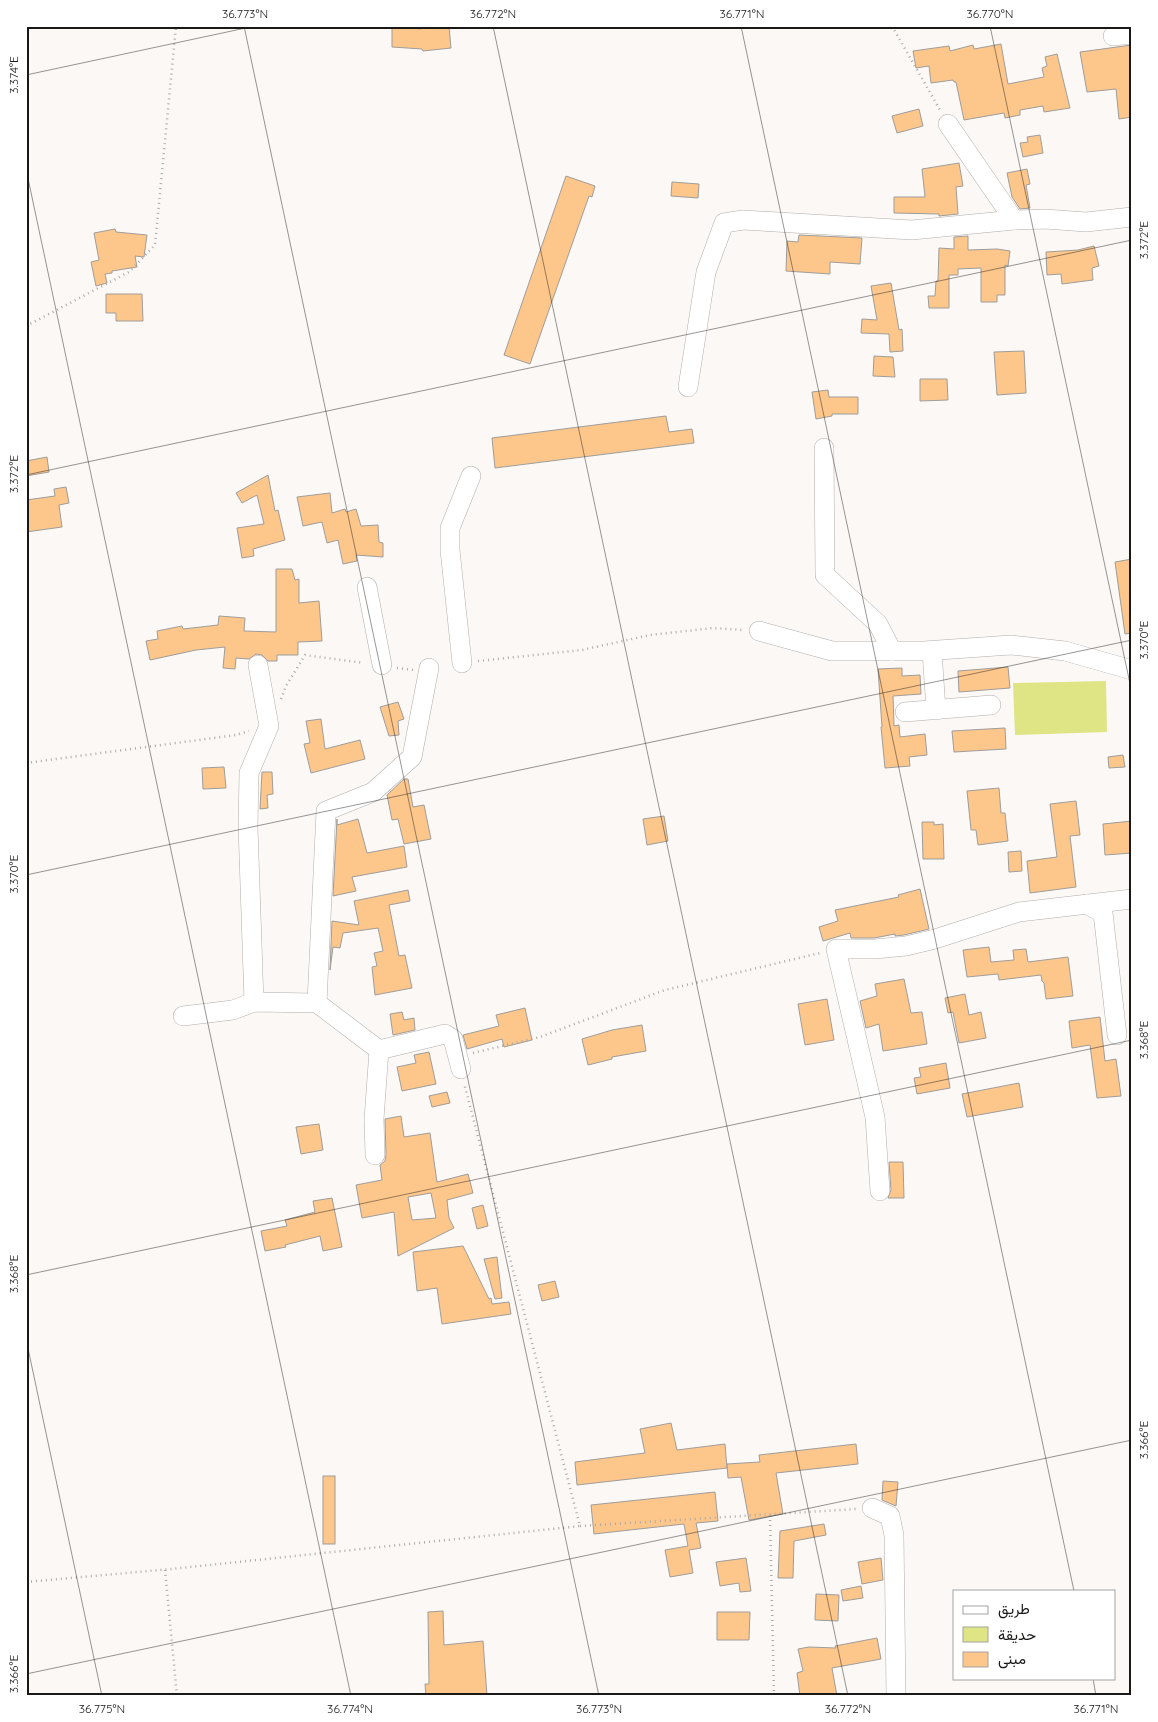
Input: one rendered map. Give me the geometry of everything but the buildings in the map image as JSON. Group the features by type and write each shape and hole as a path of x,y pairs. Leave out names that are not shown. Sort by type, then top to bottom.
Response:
{"street":[{"path":"1113,36 1132,34"},
{"path":"948,124 1014,220"},
{"path":"688,387 706,272 724,223 744,220 912,230 1014,220 1045,219 1086,222 1132,217"},
{"path":"824,448 825,575 878,624 892,651"},
{"path":"462,662 450,550 450,528 471,476"},
{"path":"368,587 382,666"},
{"path":"759,632 832,652 932,651 1011,646 1065,651 1132,670"},
{"path":"932,651 936,710"},
{"path":"254,1002 248,827 249,773 269,726 258,665"},
{"path":"317,1003 326,812 372,792 412,757 429,668"},
{"path":"905,712 991,705"},
{"path":"880,1191 875,1117 836,949 875,949 906,946 935,940 1019,912 1132,899"},
{"path":"1086,904 1103,913 1117,1035"},
{"path":"183,1016 233,1010 254,1002 317,1003 379,1050"},
{"path":"379,1050 445,1034 453,1038 460,1069"},
{"path":"375,1155 374,1119 379,1050"},
{"path":"872,1508 890,1516 894,1535 896,1696"}],"path":[{"path":"26,326 129,272 155,245 176,26"},
{"path":"892,26 948,124"},
{"path":"462,662 582,650 650,635 713,628 759,632"},
{"path":"279,702 286,686 305,655 412,670 429,668"},
{"path":"26,763 236,735 269,726"},
{"path":"580,1526 460,1069 474,1052 540,1037 665,990 836,949"},
{"path":"26,1582 165,1570 580,1526 872,1508"},
{"path":"770,1514 774,1696"},
{"path":"165,1570 177,1696"}],"green space":[{"path":"1106,681 1107,732 1015,735 1013,683"}]}
